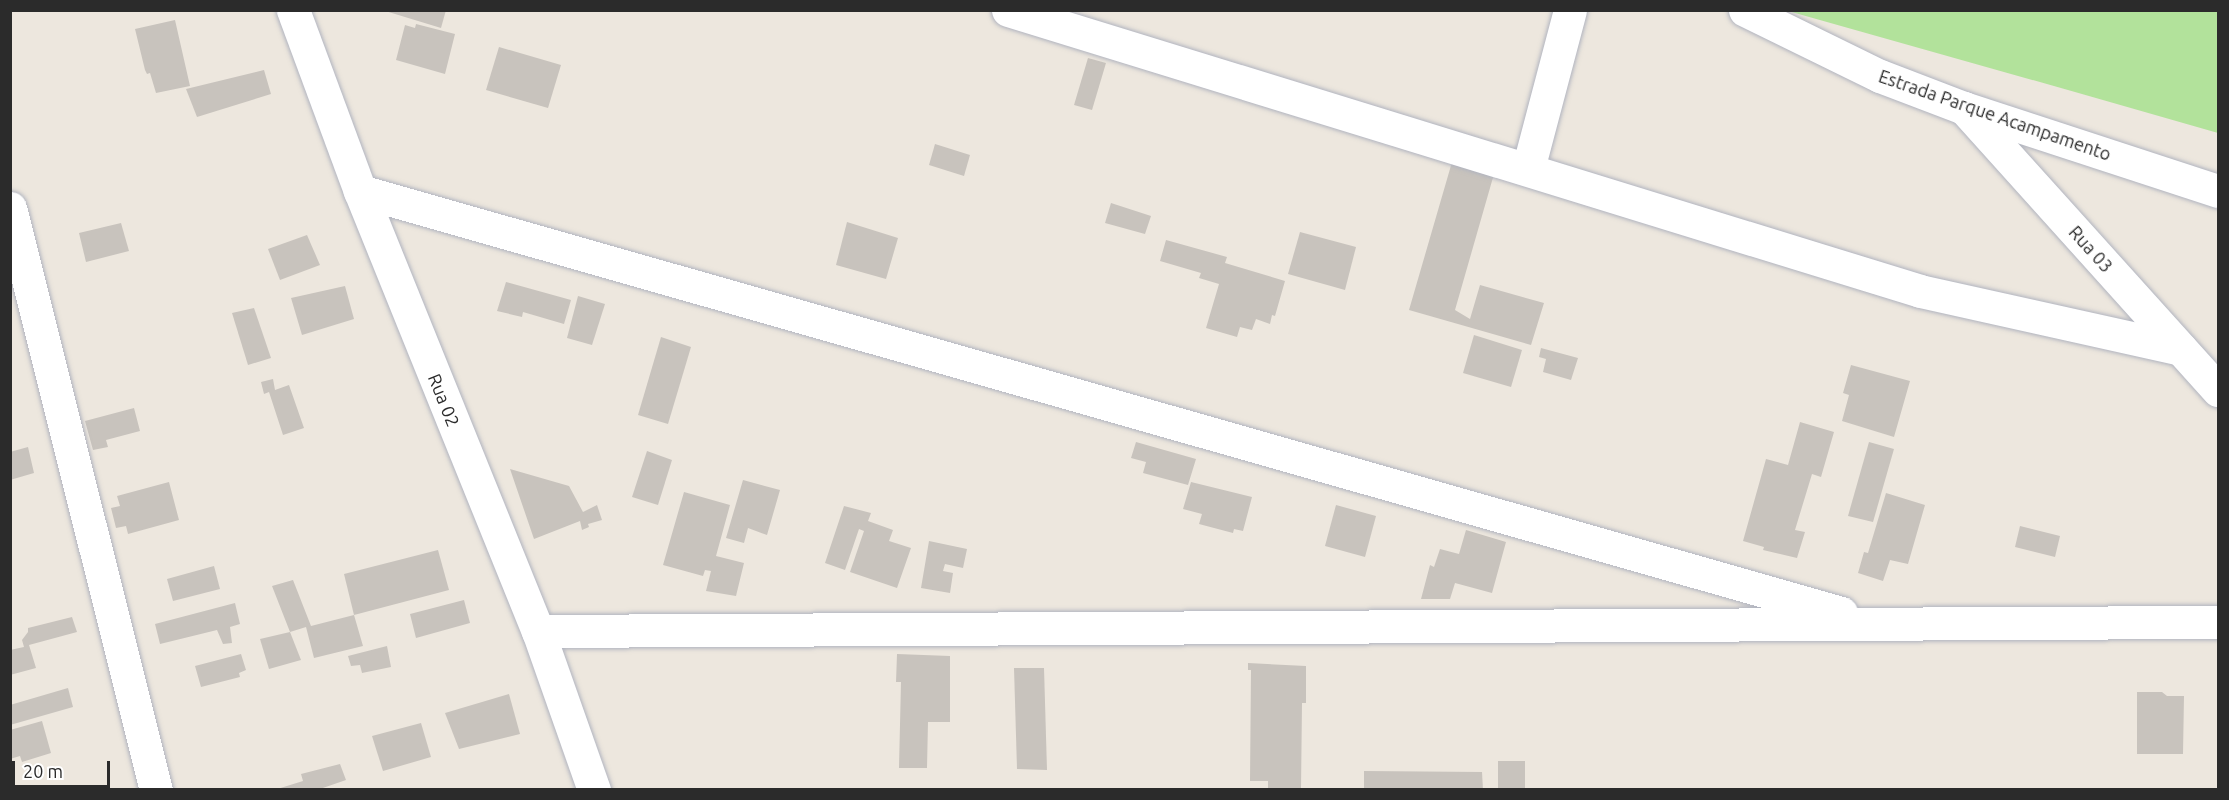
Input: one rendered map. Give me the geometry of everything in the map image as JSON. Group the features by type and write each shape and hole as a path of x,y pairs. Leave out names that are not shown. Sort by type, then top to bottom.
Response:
{"street":[{"name":"Rua 02","path":"293,10 360,191 538,631 594,789"},
{"path":"1008,10 1528,168 1920,291 2181,349"},
{"path":"1528,168 1570,10"},
{"name":"Estrada Parque Acampamento","path":"1745,10 1880,76 1964,108 2218,191"},
{"name":"Rua 03","path":"1964,108 2218,390"},
{"path":"360,191 1878,624"},
{"path":"10,208 156,789"},
{"path":"538,631 2218,622"}],"green space":[{"path":"1788,11 2218,11 2218,133 2075,92"}],"building":[{"path":"382,10 446,10 441,28"},
{"path":"175,20 190,86 156,93 150,73 147,74 145,70 135,29"},
{"path":"416,24 455,34 445,74 396,60 405,25 415,28"},
{"path":"499,47 561,65 548,108 486,90"},
{"path":"1088,58 1106,63 1092,110 1074,105"},
{"path":"264,70 271,94 197,117 186,89"},
{"path":"935,144 970,155 964,176 929,165"},
{"path":"1452,162 1494,174 1455,310 1470,319 1480,285 1544,303 1531,345 1409,310"},
{"path":"1111,203 1151,216 1145,234 1105,223"},
{"path":"847,222 898,238 886,279 836,265"},
{"path":"121,223 129,251 86,262 79,233"},
{"path":"1300,232 1356,247 1345,290 1288,274"},
{"path":"307,235 320,265 280,280 268,249"},
{"path":"1166,240 1227,257 1225,263 1285,281 1275,316 1272,315 1270,324 1256,319 1252,330 1240,327 1237,337 1206,328 1219,284 1199,278 1201,273 1160,261"},
{"path":"506,282 571,300 564,324 523,312 522,317 497,311"},
{"path":"345,286 354,319 302,335 291,298"},
{"path":"578,296 605,304 592,345 567,338"},
{"path":"254,308 271,358 248,365 232,313"},
{"path":"1474,335 1522,350 1511,387 1463,373"},
{"path":"661,337 691,347 668,424 638,415"},
{"path":"1541,348 1578,358 1571,380 1543,372 1546,359 1539,357"},
{"path":"1851,365 1910,381 1894,437 1842,421 1849,395 1843,393"},
{"path":"273,379 275,390 289,385 304,428 283,435 269,392 264,394 261,382"},
{"path":"134,408 140,431 106,440 108,447 93,450 85,421"},
{"path":"1800,422 1834,432 1821,477 1812,474 1795,530 1805,532 1797,558 1763,550 1764,547 1743,541 1766,459 1788,465"},
{"path":"1136,442 1196,459 1188,485 1143,473 1146,462 1131,458"},
{"path":"1869,442 1894,449 1873,522 1848,516"},
{"path":"28,447 34,473 10,480 10,452"},
{"path":"647,451 672,460 658,505 632,497"},
{"path":"510,469 569,486 583,512 597,505 602,520 588,524 589,527 582,530 580,521 534,539"},
{"path":"743,480 780,490 767,535 748,528 744,543 726,538"},
{"path":"169,482 179,520 128,534 126,526 116,528 111,508 120,506 117,496"},
{"path":"1191,482 1252,497 1243,531 1234,529 1233,533 1199,524 1202,514 1183,509"},
{"path":"684,492 730,505 716,556 744,563 736,596 706,591 711,571 705,570 703,576 663,565"},
{"path":"1886,493 1925,505 1908,564 1890,560 1883,581 1858,573 1864,552 1868,553"},
{"path":"1336,505 1376,516 1365,557 1325,546"},
{"path":"844,506 871,513 868,521 893,530 889,541 911,548 897,588 850,572 864,531 859,529 845,570 825,563"},
{"path":"2020,526 2060,536 2055,557 2015,547"},
{"path":"1466,530 1506,542 1492,593 1455,583 1450,599 1421,599 1430,565 1434,567 1440,549 1459,554"},
{"path":"929,541 967,549 963,568 945,564 943,571 953,573 950,593 921,588"},
{"path":"438,550 449,590 354,615 344,574"},
{"path":"214,566 220,589 173,601 167,579"},
{"path":"293,580 311,626 354,615 363,646 314,658 306,627 290,632 272,586"},
{"path":"464,600 470,623 416,638 410,614"},
{"path":"235,603 240,624 230,627 232,643 223,644 217,630 160,644 155,624"},
{"path":"72,617 77,632 29,645 36,668 10,675 10,650 24,647 22,640 28,628"},
{"path":"290,632 301,660 269,669 260,639"},
{"path":"387,646 391,667 362,673 360,665 351,666 348,656"},
{"path":"241,654 246,670 239,673 240,677 201,687 195,666"},
{"path":"897,654 950,656 950,722 928,722 927,768 899,768 901,682 896,682"},
{"path":"1248,663 1306,666 1306,703 1302,703 1301,790 1268,790 1268,781 1250,781 1251,670 1248,670"},
{"path":"1014,668 1044,668 1047,770 1017,769"},
{"path":"68,688 73,707 10,725 10,705"},
{"path":"2137,692 2162,692 2167,696 2184,696 2183,754 2137,754"},
{"path":"509,694 520,734 459,749 445,713"},
{"path":"42,721 51,753 22,762 20,756 10,759 10,730"},
{"path":"421,723 431,757 383,771 372,736"},
{"path":"1498,761 1525,761 1525,790 1498,790"},
{"path":"340,764 346,780 317,790 274,790 303,781 301,774"},
{"path":"1364,771 1482,772 1483,790 1364,790"}]}
